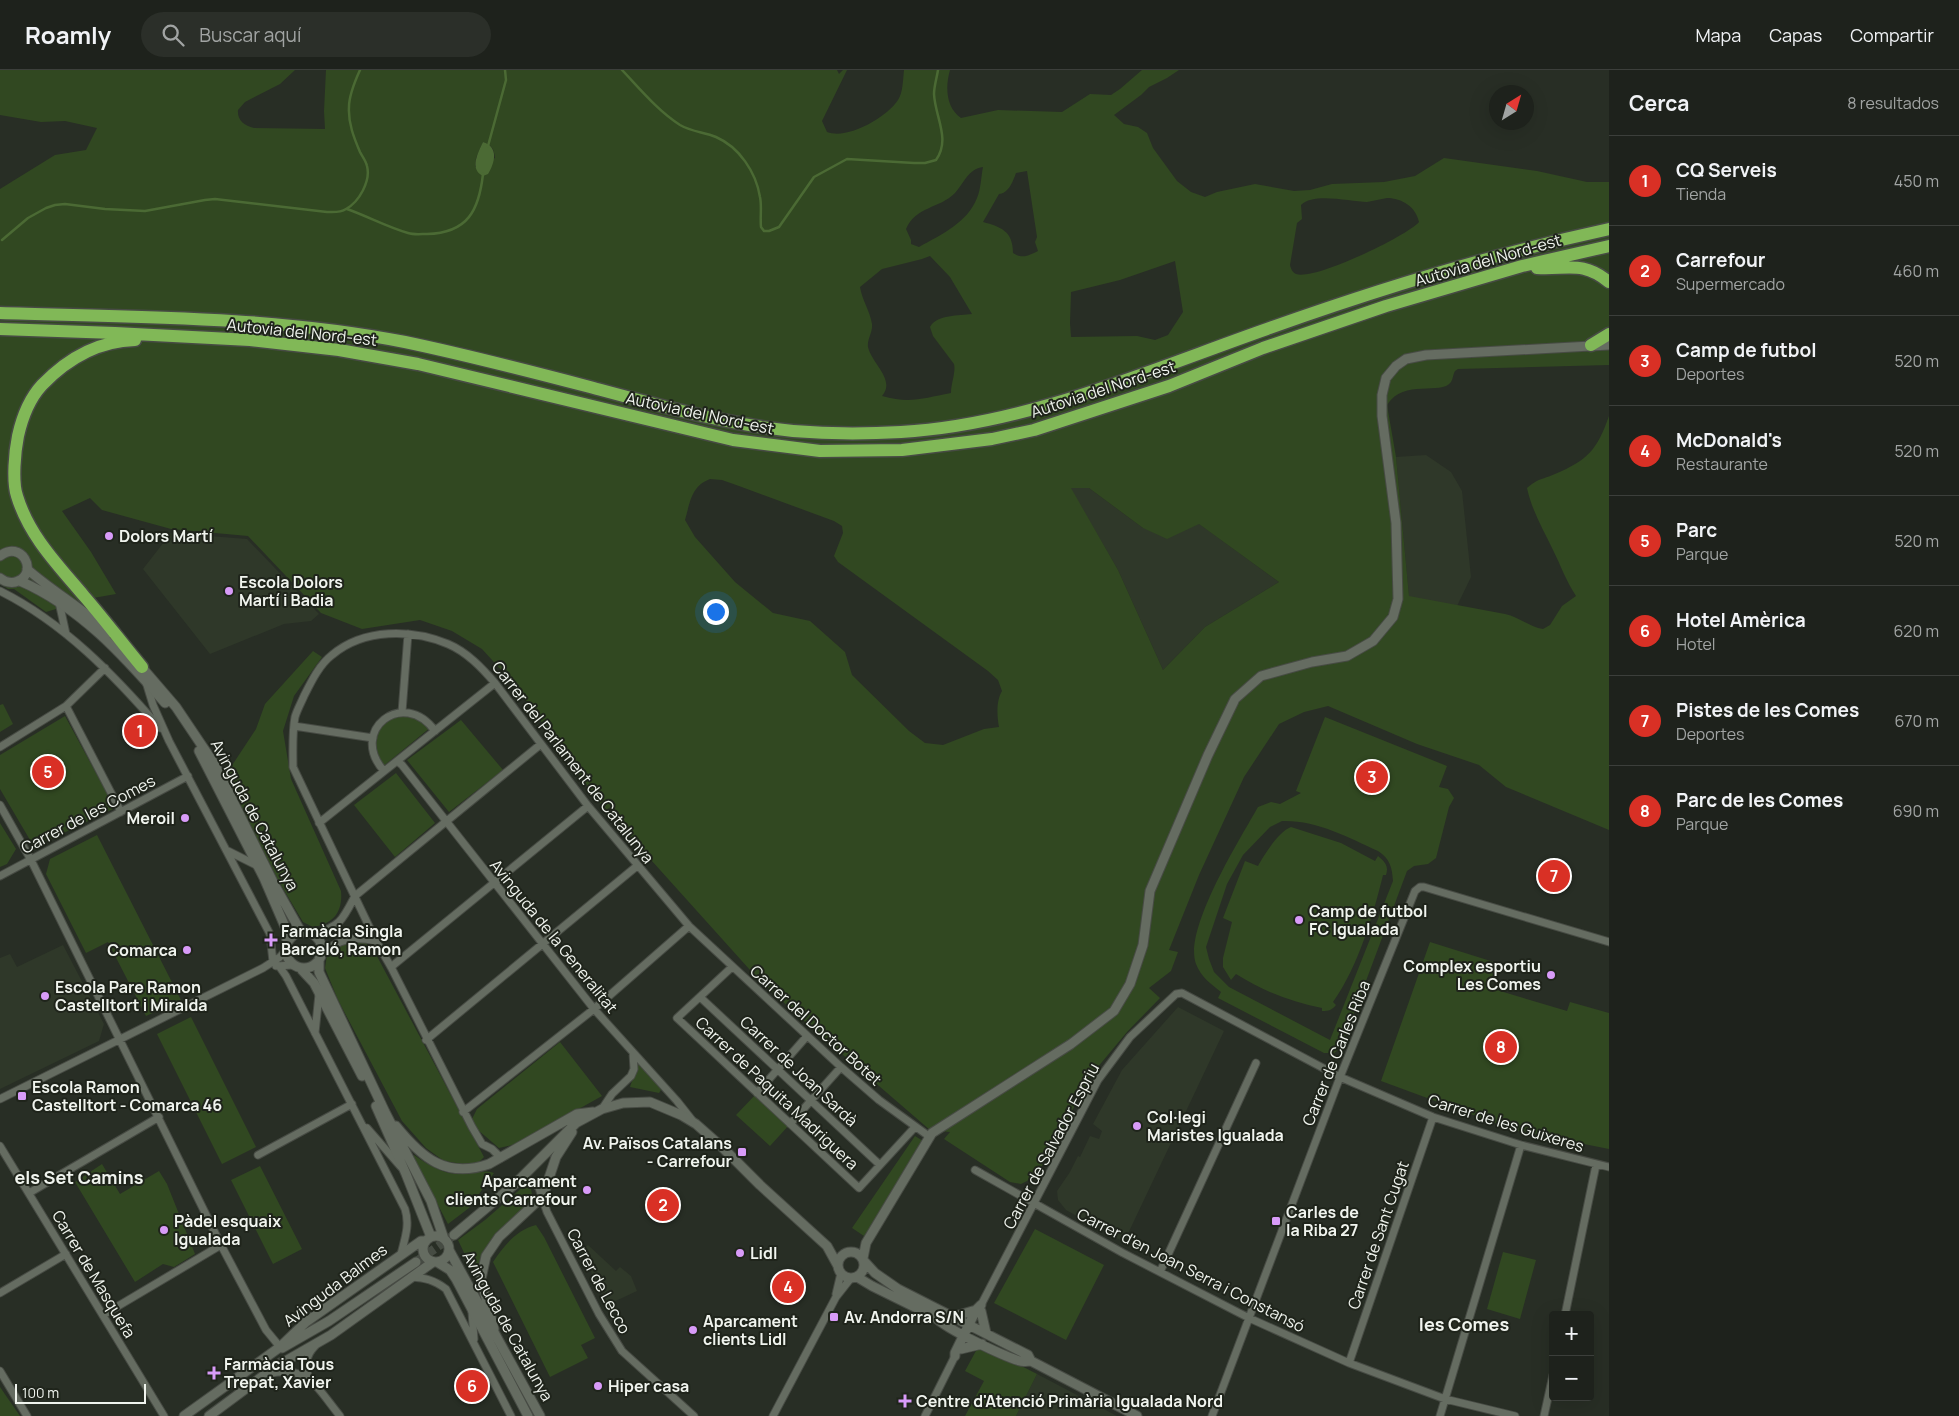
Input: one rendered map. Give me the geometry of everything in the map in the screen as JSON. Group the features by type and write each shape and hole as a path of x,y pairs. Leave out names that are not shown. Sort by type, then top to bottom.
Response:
{"highway":[{"name":"Autovia del Nord-est","path":"0,313 222,320 314,328 462,354 644,402 754,426 835,434 906,432 981,421 1043,406 1180,361 1268,328 1432,274 1522,249 1609,229"},
{"name":"Autovia del Nord-est","path":"0,329 191,337 295,345 376,356 495,382 733,440 820,451 902,450 992,439 1034,430 1169,386 1263,348 1360,315 1522,266 1609,246"},
{"path":"1522,266 1543,268 1572,266 1588,269 1609,282"},
{"path":"1591,345 1609,334"},
{"path":"142,667 48,555 30,528 16,494 14,452 20,426 28,407 46,381 75,357 91,348 110,343 191,337"}],"street":[{"path":"773,1416 836,1297 854,1277 863,1272 866,1243 931,1135 1071,1044 1114,1011 1130,984 1143,945 1150,891 1208,755 1236,699 1261,676 1312,662 1347,656 1373,641 1393,617 1398,599 1396,523 1382,416 1382,394 1386,378 1396,366 1406,359 1426,355 1609,344"},
{"name":"Avinguda de Catalunya","path":"0,555 10,551 19,553 26,560 27,569 44,584 103,627 142,667 176,707 215,765 274,884 302,932"},
{"path":"20,581 25,576 27,569"},
{"name":"Avinguda de Catalunya","path":"0,578 7,582 20,581 41,590 99,633 145,680 174,714 203,758 258,866 286,929 286,946"},
{"path":"0,592 22,602 66,634 120,682 166,736"},
{"path":"59,602 66,634"},
{"name":"Carrer del Parlament de Catalunya","path":"501,1158 492,1149 482,1144 464,1112 376,941 293,767 296,716 307,689 319,669 332,655 353,643 374,636 398,632 428,637 450,645 481,667 495,683 588,806 637,866 690,926"},
{"path":"402,712 408,634"},
{"path":"0,747 66,706 105,668"},
{"path":"145,680 166,736 270,934 276,964 286,976 405,1208 408,1227 401,1254"},
{"path":"319,823 495,683"},
{"path":"66,706 122,812"},
{"path":"384,771 373,755 373,738 378,726 384,719 402,712 412,713 421,717 434,731"},
{"path":"294,726 373,738"},
{"path":"276,964 293,935 302,932 314,935 336,926 341,921 355,896 541,744"},
{"name":"Avinguda de la Generalitat","path":"397,761 594,1009 696,1124"},
{"name":"Carrer de les Comes","path":"0,876 188,776"},
{"path":"0,804 31,860 222,1245 266,1330 280,1347"},
{"path":"391,967 588,806"},
{"path":"228,851 258,866"},
{"path":"426,1040 544,945 637,866"},
{"name":"Carrer de Carles Riba","path":"1212,1416 1340,1077 1413,894 1417,889 1420,887 1429,888 1609,942"},
{"path":"464,1112 594,1009 690,926"},
{"name":"Carrer del Doctor Botet","path":"690,926 732,967 879,1100 915,1127 931,1135"},
{"path":"314,935 320,943 320,956"},
{"path":"0,1099 263,968 276,964 311,966 334,944 357,937 376,941"},
{"path":"286,946 288,958 314,983 367,1086 406,1174 428,1239 423,1252 428,1260 435,1262 445,1259 449,1250 448,1244 444,1239 436,1236 428,1239"},
{"name":"Avinguda de Catalunya","path":"320,956 319,972 385,1112 431,1201 444,1239"},
{"path":"700,998 732,967"},
{"path":"315,1033 319,993"},
{"name":"Carrer de Salvador Espriu","path":"979,1308 1035,1204 1098,1080 1130,1037 1176,994 1182,994"},
{"name":"Carrer de les Guixeres","path":"1182,994 1340,1077 1433,1117 1521,1145 1609,1167"},
{"name":"Carrer de Paquita Madriguera","path":"700,998 677,1018 790,1124 859,1188 880,1165"},
{"name":"Carrer de Joan Sardà","path":"700,998 880,1165"},
{"path":"757,1093 807,1036"},
{"path":"454,1235 515,1184 576,1123 601,1110 612,1094 631,1076 634,1069 635,1055"},
{"path":"1160,1272 1256,1063"},
{"path":"790,1124 841,1067"},
{"path":"385,1112 410,1143 424,1156 444,1167 463,1170 477,1168 501,1158 577,1114 601,1110 623,1103 650,1102 681,1115 696,1124 827,1246 839,1270 936,1317 968,1330 1008,1351 1012,1347"},
{"path":"258,1155 352,1104"},
{"path":"358,1116 406,1174"},
{"path":"29,1193 159,1117"},
{"name":"Carrer de Sant Cugat","path":"1349,1363 1433,1117"},
{"path":"494,1329 481,1279 486,1256 499,1237 543,1196 556,1157 572,1133 576,1123"},
{"path":"880,1165 915,1127"},
{"path":"1440,1416 1521,1145"},
{"name":"Carrer de Masquefa","path":"0,1146 164,1416"},
{"path":"1566,1311 1596,1165"},
{"name":"Carrer d'en Joan Serra i Constansó","path":"975,1170 1160,1272 1249,1318 1349,1363 1445,1399 1515,1416"},
{"name":"Carrer de Lecco","path":"515,1184 525,1179 533,1181 539,1188 547,1212 599,1314 622,1351 694,1416"},
{"name":"Avinguda Balmes","path":"184,1416 280,1347 306,1322 401,1254 421,1241 428,1239"},
{"path":"836,1297 840,1258 866,1243"},
{"path":"103,1316 222,1245"},
{"path":"827,1246 850,1252 864,1260 875,1273 888,1282 952,1317 982,1344 1021,1361 1031,1361 1137,1416"},
{"name":"Avinguda de Catalunya","path":"449,1250 540,1416"},
{"path":"0,1293 66,1254"},
{"path":"329,1321 416,1262"},
{"name":"Avinguda de Catalunya","path":"435,1262 450,1270 528,1416"},
{"name":"Avinguda Balmes","path":"209,1416 221,1413 265,1374 317,1344 435,1262"},
{"path":"411,1277 436,1281 446,1289 511,1416"},
{"path":"471,1307 475,1344"},
{"path":"952,1317 979,1308"},
{"path":"925,1416 979,1308"},
{"path":"979,1308 986,1333"},
{"path":"936,1317 949,1328 986,1333 1028,1355 1031,1361"},
{"name":"Avinguda Balmes","path":"264,1358 329,1321"},
{"name":"Avinguda Balmes","path":"277,1366 329,1321"},
{"path":"949,1328 957,1352"},
{"path":"308,1378 306,1360 308,1354 317,1344"},
{"path":"957,1352 982,1344"},
{"path":"265,1374 283,1370 308,1378 340,1416"},
{"path":"0,1371 27,1416"},
{"path":"1544,1416 1549,1393"}],"shaded area":[{"path":"0,70 295,70 280,84 245,102 238,110 240,120 247,126 254,128 325,129 326,70 837,70 839,74 843,70 847,70 822,121 827,132 836,134 856,130 876,120 893,107 901,94 904,70 950,70 947,90 948,97 952,109 961,118 998,110 1062,112 1090,94 1111,95 1142,70 1179,70 1149,87 1114,115 1124,124 1138,127 1147,133 1153,148 1177,181 1191,192 1205,197 1217,192 1255,184 1294,191 1310,190 1332,184 1384,182 1415,176 1444,158 1537,171 1587,182 1609,182 1609,365 1458,369 1454,372 1451,382 1446,386 1403,392 1394,397 1387,405 1396,457 1409,596 1505,614 1543,629 1550,625 1562,606 1576,596 1538,520 1527,488 1537,481 1576,464 1590,452 1605,428 1609,416 1609,830 1506,787 1479,765 1417,744 1328,706 1304,712 1279,724 1244,777 1199,875 1169,950 1178,952 1171,971 1149,988 1160,998 1127,1032 1092,1074 1041,1168 1021,1184 1010,1182 944,1139 950,1132 930,1130 759,980 598,801 514,684 482,649 452,631 420,620 362,629 321,613 248,536 171,529 102,510 90,498 62,511 91,552 116,594 93,598 46,612 14,589 8,589 0,584 0,189 55,155 86,150 97,128 65,121 41,122 0,115","holes":["483,142 489,144 495,158 475,167 476,158","983,167 980,187 973,207 953,227 919,247 911,244 906,229 910,222 922,212 949,198 974,170","1027,171 1037,237 1035,242 1038,251 1025,256 1013,253 1011,240 1005,231 983,222 999,194 1008,189 1016,173","1323,198 1367,202 1393,198 1408,204 1415,212 1419,222 1397,237 1340,264 1306,274 1296,274 1293,271 1290,265 1297,223 1302,219 1301,205 1307,201","930,256 950,277 972,314 943,318 933,323 930,327 933,336 954,364 951,393 909,400 882,396 886,390 885,378 868,347 872,324 860,287 882,269","1175,261 1183,312 1168,335 1155,340 1137,336 1071,337 1071,292 1120,280","710,479 722,480 834,521 842,526 843,533 834,556 838,562 998,680 1002,691 997,713 999,727 984,729 943,745 925,743 909,731 852,675 845,652 810,621 773,613 735,582 695,537 685,520 692,496 699,486","1071,488 1089,488 1143,528 1167,539 1199,524 1279,582 1205,627 1163,670 1118,570"]},
{"path":"483,142 492,148 494,160 488,174 483,176 476,169 476,160"},
{"path":"1426,455 1451,472 1462,491 1471,577 1457,606 1409,597 1396,457"},
{"path":"1070,488 1089,488 1143,528 1198,523 1279,582 1205,627 1163,670 1118,570"},
{"name":"Escola Dolors Martí i Badia","path":"171,533 247,539 319,614 311,621 284,624 210,654 143,569"},
{"path":"313,651 322,657 294,696 283,731 291,779 341,891 339,910 336,915 327,923 313,927 303,922 278,880 233,791 227,773 256,729 265,704"},
{"path":"3,704 13,724 0,732 0,705"},
{"path":"402,712 431,727 381,768 377,761 375,734 380,725"},
{"path":"65,716 115,808 39,845 30,840 0,789 0,755"},
{"path":"1325,717 1447,766 1439,787 1448,789 1454,798 1449,807 1436,858 1428,864 1414,866 1407,871 1341,1048 1334,1053 1324,1053 1218,998 1221,992 1203,976 1196,964 1194,949 1205,908 1227,862 1258,807 1271,802 1280,804 1301,793 1296,791","holes":["1282,821 1295,821 1320,826 1378,851 1388,860 1392,872 1393,881 1330,1040 1229,987 1214,972 1206,947 1227,884 1243,855 1270,827"]},
{"path":"461,720 503,770 449,812 407,760"},
{"path":"396,773 435,823 395,857 354,805"},
{"path":"0,823 16,849 7,864 0,867"},
{"name":"Camp de futbol FC Igualada","path":"1291,827 1341,843 1375,861 1378,856 1387,867 1364,941 1350,973 1333,1002 1336,1005 1328,1010 1322,1011 1322,1008 1299,1003 1278,995 1256,986 1236,974 1231,980 1223,967 1223,958 1232,922 1223,918 1245,861 1258,866 1277,838 1286,829"},
{"path":"97,835 181,1000 146,1016 108,942 86,953 46,874 50,859"},
{"path":"364,941 371,945 484,1157 478,1163 463,1164 444,1161 426,1148 402,1121 338,1000 325,968 327,955 335,947 348,942"},
{"path":"1430,942 1497,963 1490,988 1567,1011 1570,1002 1609,1013 1609,1149 1514,1130 1381,1081"},
{"name":"Escola Pare Ramon Castelltort i Miralda","path":"63,945 104,1024 99,1041 0,1089 0,958 10,954 17,967"},
{"name":"Col·legi Maristes Igualada","path":"1178,1007 1224,1031 1124,1242 1066,1210 1058,1200 1057,1191 1078,1156 1080,1157 1090,1136 1099,1139 1102,1131 1093,1124 1122,1070"},
{"path":"191,1017 256,1147 222,1164 157,1034"},
{"path":"560,1042 602,1096 516,1144 499,1148 478,1130 472,1119 477,1109"},
{"path":"638,1063 660,1087 659,1093 630,1087"},
{"path":"757,1093 790,1124 770,1146 736,1115"},
{"path":"915,1136 923,1141 878,1218 864,1236 852,1228"},
{"path":"414,1155 434,1168 452,1174 485,1171 494,1173 469,1208 448,1224 413,1158"},
{"path":"102,1164 120,1194 159,1171 167,1184 195,1254 174,1267 163,1264 135,1282 75,1182"},
{"path":"260,1166 302,1249 273,1264 231,1180"},
{"path":"525,1185 531,1189 533,1200 491,1240 480,1260 477,1280 458,1240 485,1220"},
{"path":"536,1225 544,1237 595,1338 581,1345 588,1358 550,1377 493,1262 506,1245 517,1235"},
{"path":"1035,1229 1104,1265 1066,1340 994,1303"},
{"path":"588,1245 616,1271 620,1267 631,1276 637,1291 607,1305 581,1251"},
{"path":"1503,1252 1536,1260 1520,1319 1487,1309"},
{"path":"986,1348 1037,1374 1016,1416 965,1416 984,1381 965,1371 977,1349"},
{"path":"1037,1374 1117,1416 1016,1416"},
{"path":"0,1387 20,1416 0,1416"}],"waterway":[{"path":"2,240 28,218 46,208 65,204 145,211 215,199 327,212 344,210 351,206 363,190 368,172 350,125 349,113 351,93 360,70"},
{"path":"488,146 506,80 505,70"},
{"path":"622,70 649,99 680,125 716,137 724,141 739,154 755,178 761,200 761,227 764,231 779,227 814,177 847,159 914,163 936,160 942,144 941,128 934,94 938,70"},
{"path":"347,209 410,234 441,233 462,224 469,217 478,198 483,174"}],"tunnel":[{"path":"416,1262 454,1235"}],"place":[{"name":"Dolors Martí","path":"109,536"},
{"name":"Escola Dolors Martí i Badia","path":"229,591"},
{"name":"CQ Serveis","path":"140,731"},
{"name":"Parc","path":"48,772"},
{"name":"Camp de futbol","path":"1372,777"},
{"name":"Meroil","path":"185,818"},
{"name":"Pistes de les Comes","path":"1554,876"},
{"name":"Camp de futbol FC Igualada","path":"1299,920"},
{"name":"Farmàcia Singla Barceló, Ramon","path":"271,940"},
{"name":"Comarca","path":"187,950"},
{"name":"Complex esportiu Les Comes","path":"1551,975"},
{"name":"Escola Pare Ramon Castelltort i Miralda","path":"45,996"},
{"name":"Parc de les Comes","path":"1501,1047"},
{"name":"Escola Ramon Castelltort - Comarca 46","path":"22,1096"},
{"name":"Col·legi Maristes Igualada","path":"1137,1126"},
{"name":"Av. Països Catalans - Carrefour","path":"742,1152"},
{"name":"Aparcament clients Carrefour","path":"587,1190"},
{"name":"Carrefour","path":"663,1205"},
{"name":"Carles de la Riba 27","path":"1276,1221"},
{"name":"Pàdel esquaix Igualada","path":"164,1230"},
{"name":"Lidl","path":"740,1253"},
{"name":"McDonald's","path":"788,1287"},
{"name":"Av. Andorra S/N","path":"834,1317"},
{"name":"Aparcament clients Lidl","path":"693,1330"},
{"name":"Farmàcia Tous Trepat, Xavier","path":"214,1373"},
{"name":"Hotel Amèrica","path":"472,1386"},
{"name":"Hiper casa","path":"598,1386"},
{"name":"Centre d'Atenció Primària Igualada Nord","path":"905,1401"}],"district":[{"name":"els Set Camins","path":"79,1177"},
{"name":"les Comes","path":"1464,1324"}]}
